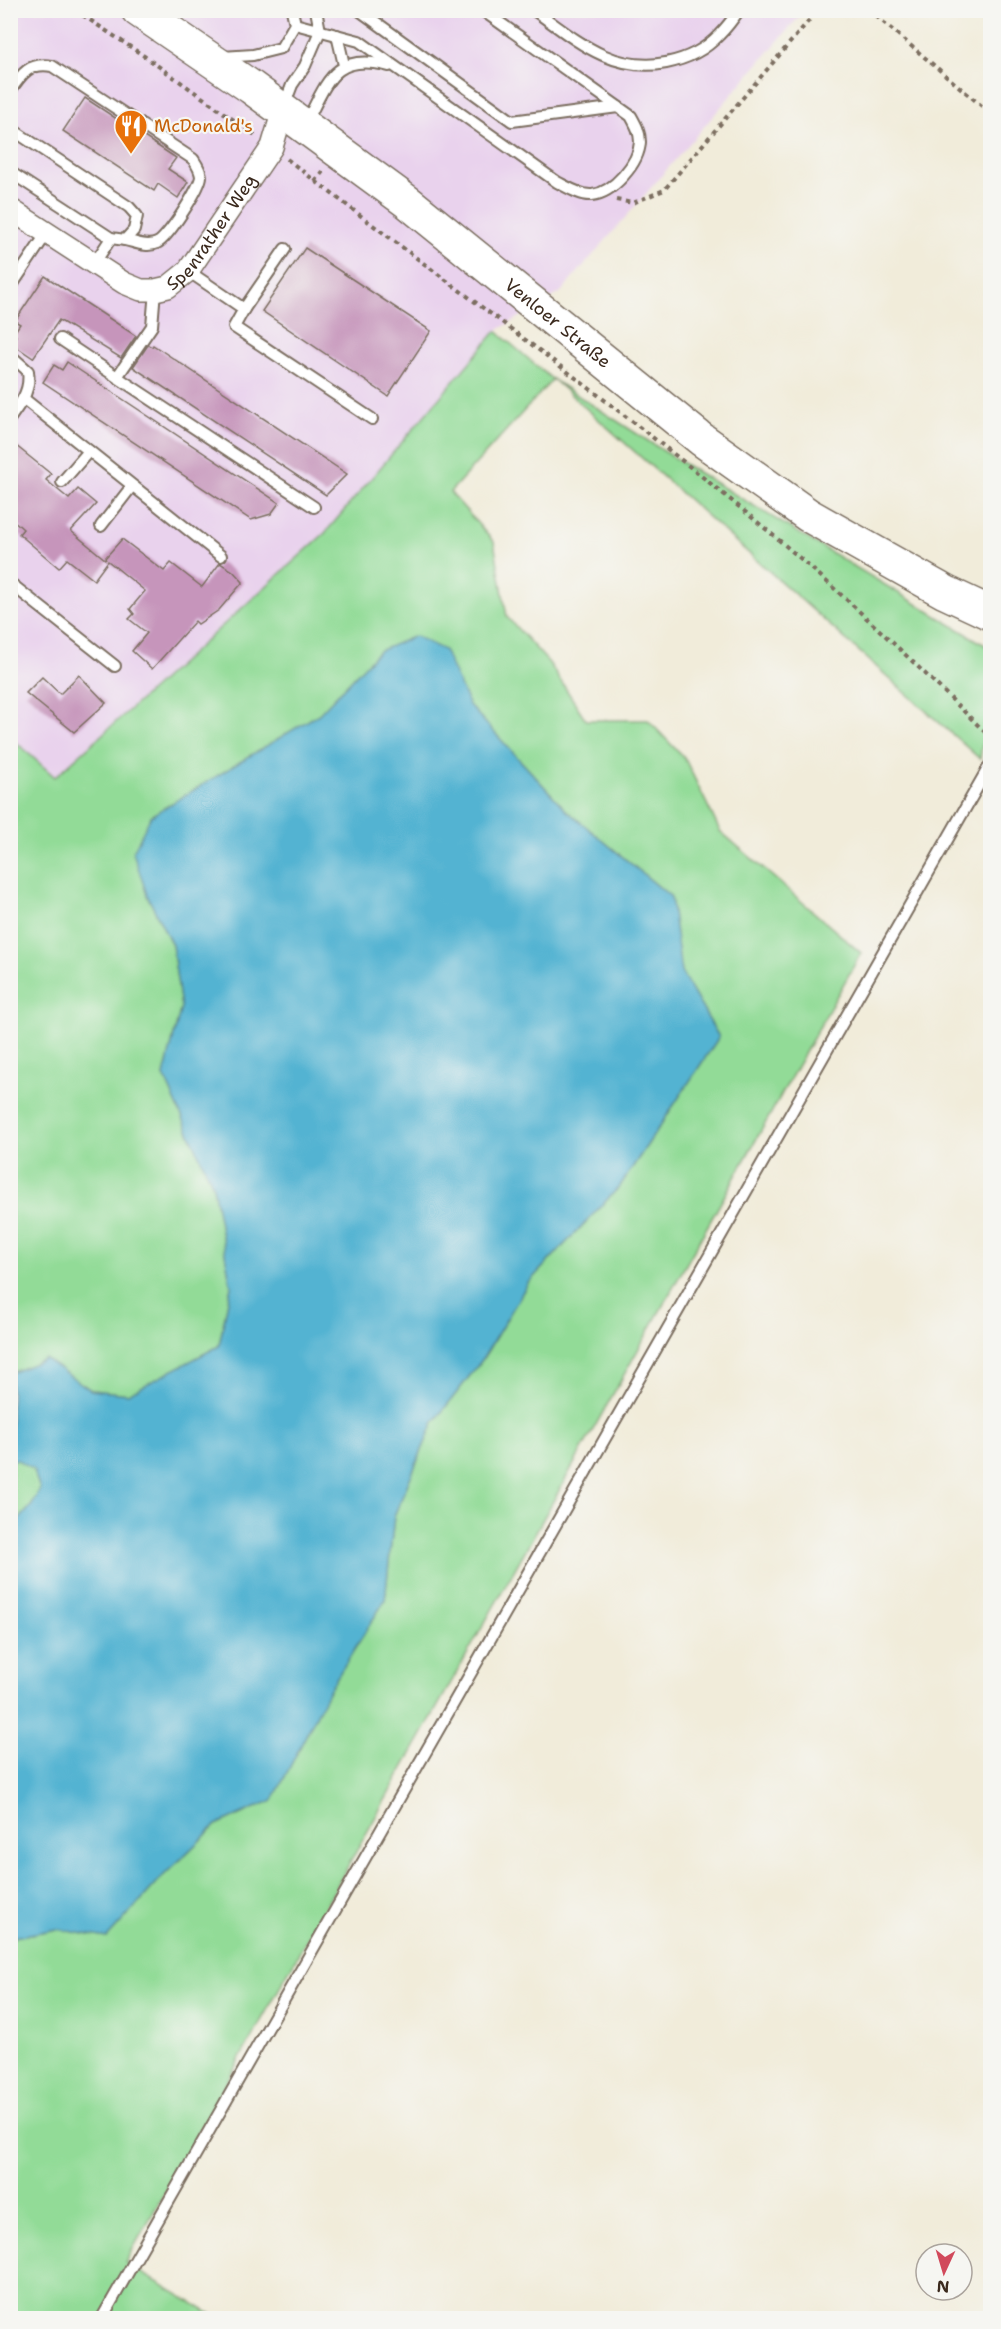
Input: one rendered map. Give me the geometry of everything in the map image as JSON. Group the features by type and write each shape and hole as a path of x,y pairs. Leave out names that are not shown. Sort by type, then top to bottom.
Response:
{"main road":[{"name":"Venloer Straße","path":"138,10 210,58 409,203 701,439 798,508 945,592 990,613"}],"street":[{"name":"Spenrather Weg","path":"10,209 124,283 141,290 168,287 188,271 293,118"}],"lane":[{"path":"210,58 253,55 281,48 295,24 292,10"},
{"path":"293,118 292,85 305,66 320,31 316,10"},
{"path":"359,10 512,121 618,107"},
{"path":"295,24 359,41 557,182 575,191 592,195 615,186 628,170 640,145 638,129 631,116 482,10"},
{"path":"534,10 584,46 618,63 648,67 676,61 700,51 719,36 740,10"},
{"path":"337,35 344,65"},
{"path":"293,118 344,65 368,61 397,68"},
{"path":"10,91 22,72 32,66 42,64 52,66 193,159 199,167 201,176 199,184 167,235 158,243 147,245 111,238 10,172"},
{"path":"10,128 129,207 137,216 134,230 125,240"},
{"path":"10,288 47,233"},
{"path":"94,264 111,238"},
{"path":"285,249 234,327 372,420"},
{"path":"188,271 244,309"},
{"path":"117,377 153,326 155,290"},
{"path":"60,339 314,507"},
{"path":"10,355 28,371 30,384 24,399 10,418"},
{"path":"24,399 221,556"},
{"path":"62,482 89,451"},
{"path":"101,526 132,486"},
{"path":"10,583 115,666"},
{"path":"102,2319 990,765"}],"path":[{"path":"75,10 272,147 581,382 780,541 882,633 990,737"},
{"path":"592,195 633,203 664,190 818,10"},
{"path":"869,10 990,113"}],"shaded area":[{"path":"11,11 804,11 560,293 496,331 325,533 54,777 11,738"}],"green space":[{"path":"496,331 553,379 450,492 494,542 507,617 549,663 586,720 648,720 685,759 720,831 861,953 125,2263 218,2318 11,2318 11,1941 14,1937 57,1929 107,1938 162,1877 216,1825 273,1800 329,1690 385,1600 394,1516 434,1422 482,1360 528,1283 620,1186 719,1037 681,972 671,897 566,810 469,705 443,650 379,651 319,714 151,816 147,895 172,945 181,1007 164,1076 213,1186 231,1286 219,1346 129,1394 91,1390 45,1359 11,1373 11,738 55,777 325,533"},
{"path":"556,381 676,459 990,648 990,732 985,728 980,759"},
{"path":"16,1458 33,1469 40,1489 32,1505 11,1529 11,1462"}],"water":[{"path":"415,636 444,650 469,705 566,810 671,897 681,972 719,1037 620,1186 528,1283 482,1360 434,1422 394,1516 385,1600 329,1690 273,1800 216,1825 162,1877 107,1938 57,1929 14,1937 11,1941 11,1529 32,1505 40,1489 33,1469 16,1459 11,1462 11,1373 45,1359 91,1390 128,1394 219,1346 231,1286 213,1186 164,1076 181,1007 172,945 147,895 133,852 151,816 319,714 379,651"}],"building":[{"path":"85,98 176,158 168,169 188,182 178,198 158,184 154,191 63,131"},
{"path":"305,248 431,331 388,396 262,311"},
{"path":"45,276 136,336 121,358 59,320 33,358 11,343 16,336 13,334 20,324 15,321"},
{"path":"148,345 152,347 153,345 347,474 326,495 133,367"},
{"path":"67,362 279,503 271,514 251,520 43,382 54,365 62,370"},
{"path":"10,441 51,474 46,480 69,499 78,489 96,504 71,531 106,560 105,558 122,539 164,571 171,563 202,587 220,563 233,571 243,582 219,610 198,624 195,621 152,669 132,651 147,633 129,619 134,614 130,609 145,591 108,561 94,580 67,559 59,568 19,534 23,529 10,517"},
{"path":"79,675 106,703 74,732 26,693 42,677 60,694"}],"place":[{"name":"McDonald's","path":"131,155"}]}
